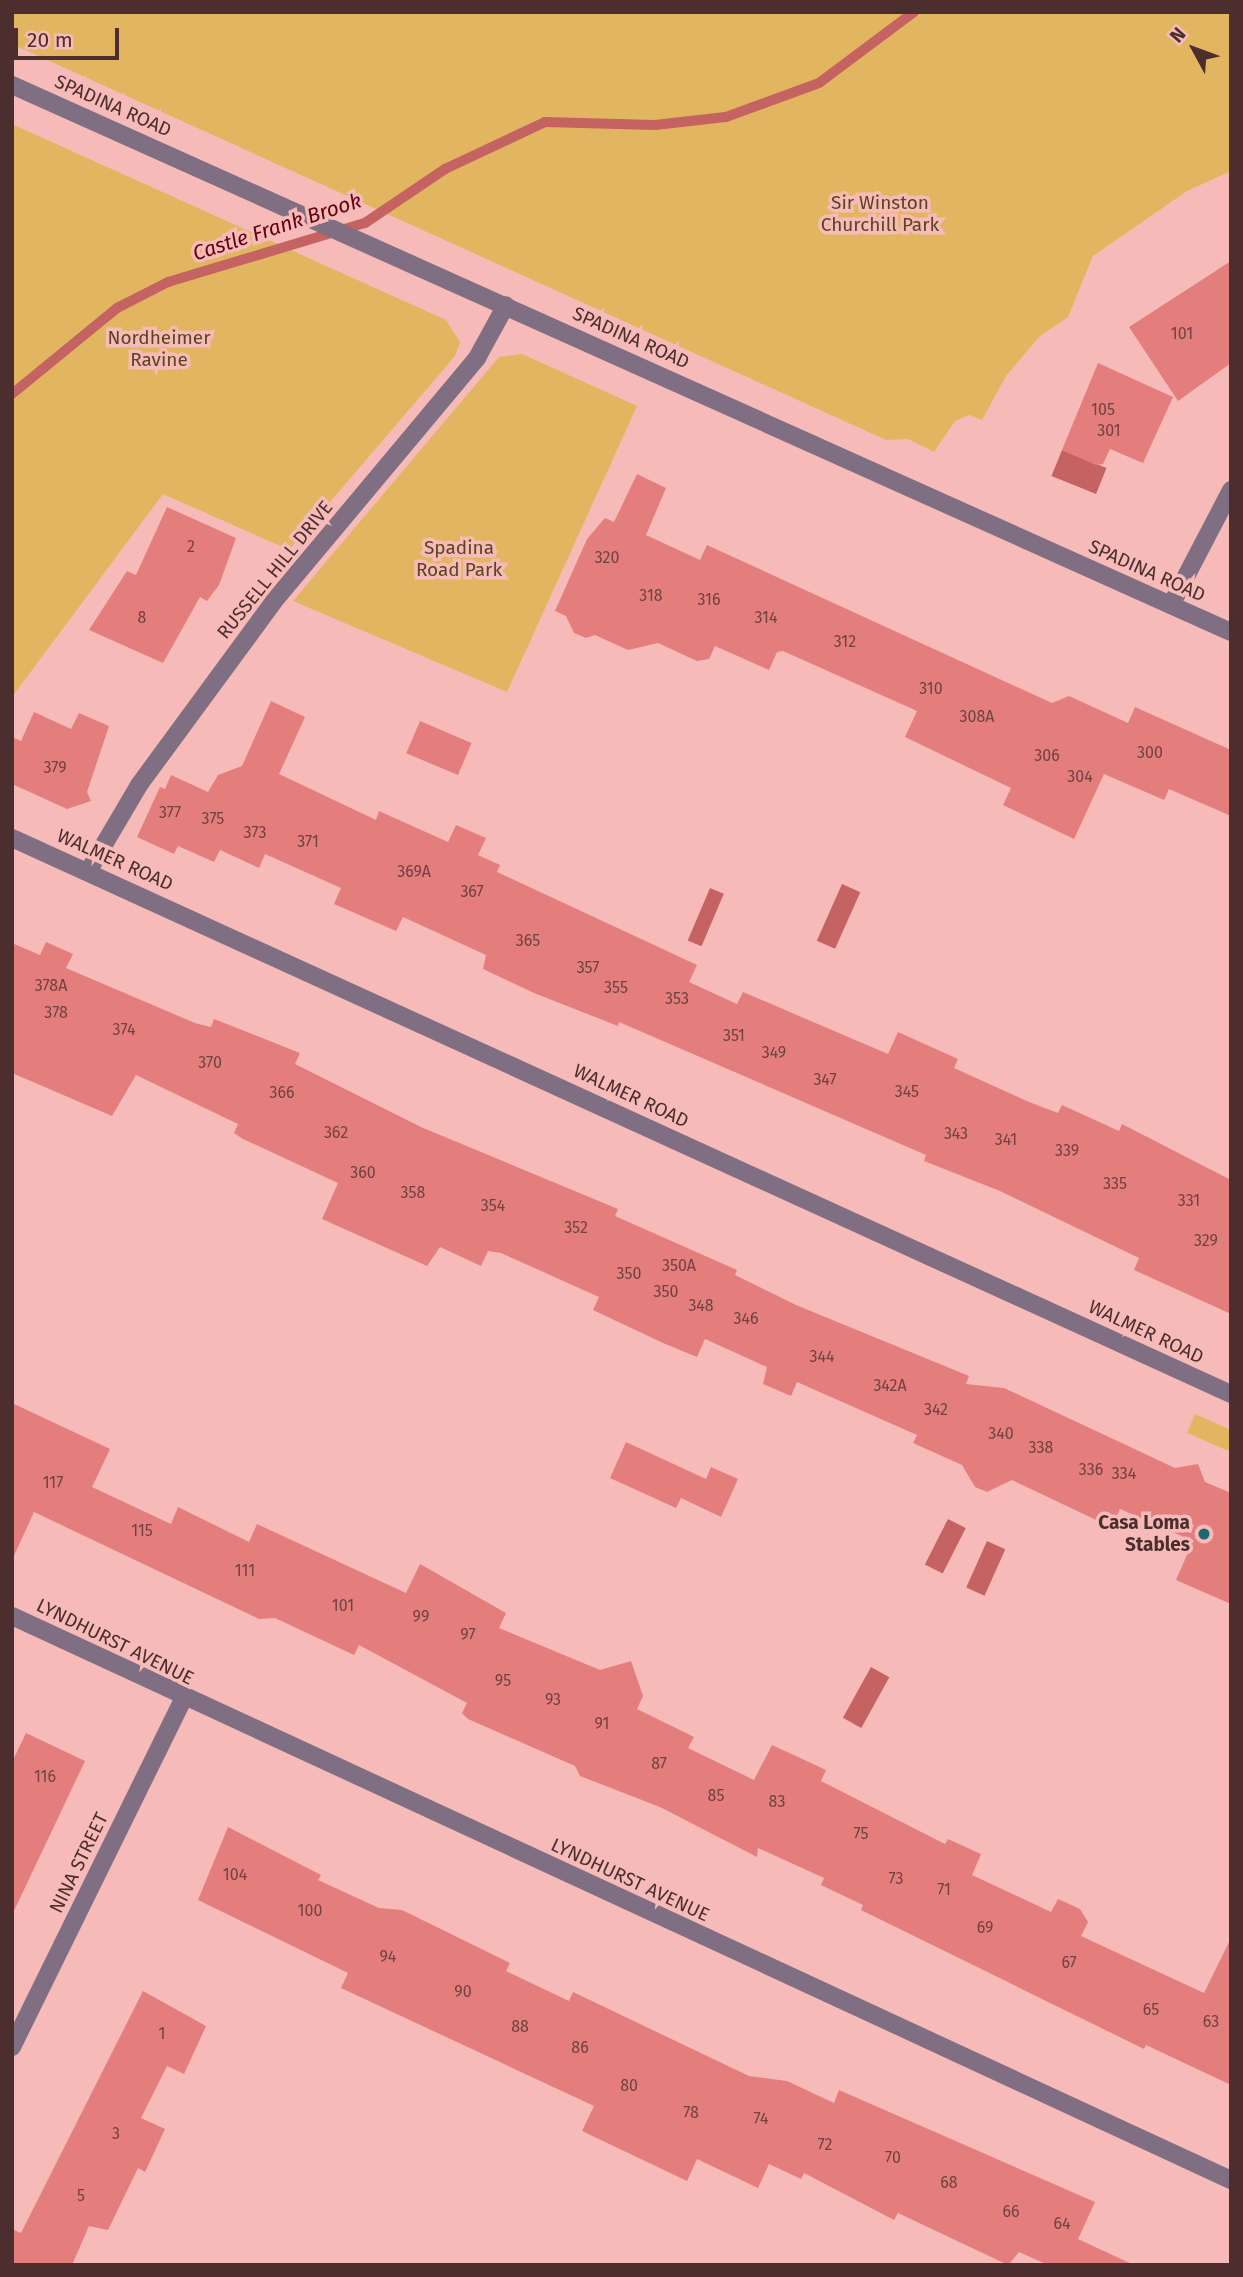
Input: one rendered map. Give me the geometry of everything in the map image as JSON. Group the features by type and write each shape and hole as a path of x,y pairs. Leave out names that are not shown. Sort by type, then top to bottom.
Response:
{"street":[{"name":"SPADINA ROAD","path":"12,85 506,304 1231,632"},
{"name":"RUSSELL HILL DRIVE","path":"89,870 139,785 274,601 477,358 506,304"},
{"path":"1171,605 1231,490"},
{"name":"WALMER ROAD","path":"12,838 89,870 1231,1394"},
{"name":"LYNDHURST AVENUE","path":"12,1616 184,1698 1231,2180"},
{"name":"NINA STREET","path":"12,2048 184,1698"}],"green space":[{"name":"Sir Winston Churchill Park","path":"12,12 1231,12 1231,171 1187,191 1093,256 1068,317 1040,336 1006,376 982,420 969,415 955,421 934,452 908,439 886,440 12,44"},
{"name":"Nordheimer Ravine","path":"12,124 446,320 460,342 455,356 289,550 163,494 12,697"},
{"name":"Spadina Road Park","path":"522,354 637,406 507,692 293,601 499,357"},
{"path":"1195,1414 1231,1430 1231,1452 1187,1433"}],"shaded area":[{"path":"1062,450 1107,468 1096,494 1052,476"},
{"path":"842,884 860,892 835,949 817,941"},
{"path":"710,888 724,894 702,946 688,940"},
{"path":"948,1519 966,1528 943,1574 925,1564"},
{"path":"987,1541 1005,1549 985,1596 966,1588"},
{"path":"871,1667 889,1677 861,1728 843,1718"}],"building":[{"path":"1231,261 1231,363 1178,401 1129,327"},
{"path":"1098,363 1173,397 1143,463 1110,449 1103,464 1096,465 1062,450"},
{"path":"637,474 666,488 646,535 700,560 707,545 1052,703 1069,696 1128,723 1135,707 1231,750 1231,816 1169,789 1164,800 1104,774 1074,839 1003,805 1011,788 905,737 917,711 783,651 777,652 769,670 715,646 709,659 697,661 658,643 628,650 595,635 586,638 574,633 566,616 555,611 587,539 605,518 614,522"},
{"path":"167,507 236,538 219,585 207,601 200,597 163,663 89,630 127,571 136,575"},
{"path":"271,701 305,717 279,774 376,820 379,811 448,842 456,825 486,838 478,855 500,865 497,872 697,965 689,982 737,1004 743,992 888,1054 898,1032 958,1059 954,1068 1029,1102 1058,1113 1062,1105 1119,1131 1122,1124 1231,1180 1231,1314 1134,1270 1139,1258 1000,1191 924,1161 926,1155 619,1022 618,1026 534,993 483,969 486,955 403,917 396,931 334,904 341,888 265,854 259,868 220,850 214,862 178,846 174,854 137,837 160,787 165,789 171,775 208,792 218,775 242,766"},
{"path":"34,712 71,729 79,713 109,726 87,792 91,801 67,809 12,784 12,737 21,741"},
{"path":"420,721 472,743 458,775 406,753"},
{"path":"46,942 73,954 66,968 195,1023 211,1027 214,1019 300,1053 295,1064 421,1127 618,1209 615,1216 737,1270 735,1275 796,1305 969,1376 966,1384 1004,1388 1175,1468 1198,1464 1205,1482 1231,1493 1231,1604 1176,1580 1193,1541 1120,1509 1111,1527 1012,1480 987,1492 975,1487 962,1465 913,1443 917,1435 797,1382 791,1396 763,1384 767,1367 705,1339 697,1357 663,1343 593,1310 599,1297 501,1253 488,1251 481,1266 440,1247 427,1266 322,1219 338,1183 243,1139 234,1133 238,1124 136,1075 112,1116 12,1073 12,943 40,955"},
{"path":"12,1403 110,1449 92,1487 171,1524 178,1507 249,1542 257,1524 406,1593 420,1564 506,1613 499,1628 600,1670 631,1661 643,1696 637,1709 694,1737 688,1748 754,1780 772,1745 826,1770 821,1781 945,1844 948,1839 981,1854 972,1875 1051,1912 1058,1899 1080,1909 1088,1922 1081,1936 1204,1993 1231,1938 1231,2085 1146,2045 1144,2049 861,1910 863,1905 821,1885 824,1878 758,1848 757,1857 660,1807 580,1776 575,1766 468,1719 462,1713 467,1703 359,1645 354,1655 275,1618 259,1619 34,1512 12,1560"},
{"path":"626,1442 706,1479 711,1467 738,1479 721,1517 681,1498 676,1508 610,1478"},
{"path":"26,1733 85,1761 12,1915 12,1762"},
{"path":"228,1827 321,1875 318,1880 379,1908 402,1910 510,1963 506,1971 569,2001 573,1992 749,2076 787,2081 834,2103 839,2090 1095,2202 1078,2239 1134,2265 1048,2265 1019,2252 1008,2265 898,2213 894,2220 804,2173 801,2179 769,2164 758,2188 697,2159 687,2181 582,2131 594,2106 341,1988 348,1973 198,1900"},
{"path":"143,1991 206,2026 184,2074 167,2066 141,2118 165,2129 145,2172 138,2168 108,2230 89,2226 72,2265 12,2265 12,2229 21,2233"}],"waterway":[{"name":"Castle Frank Brook","path":"12,394 117,308 168,282 365,223 445,169 545,122 655,125 726,117 819,83 914,12"}],"place":[{"name":"Casa Loma Stables","path":"1204,1534"}]}
